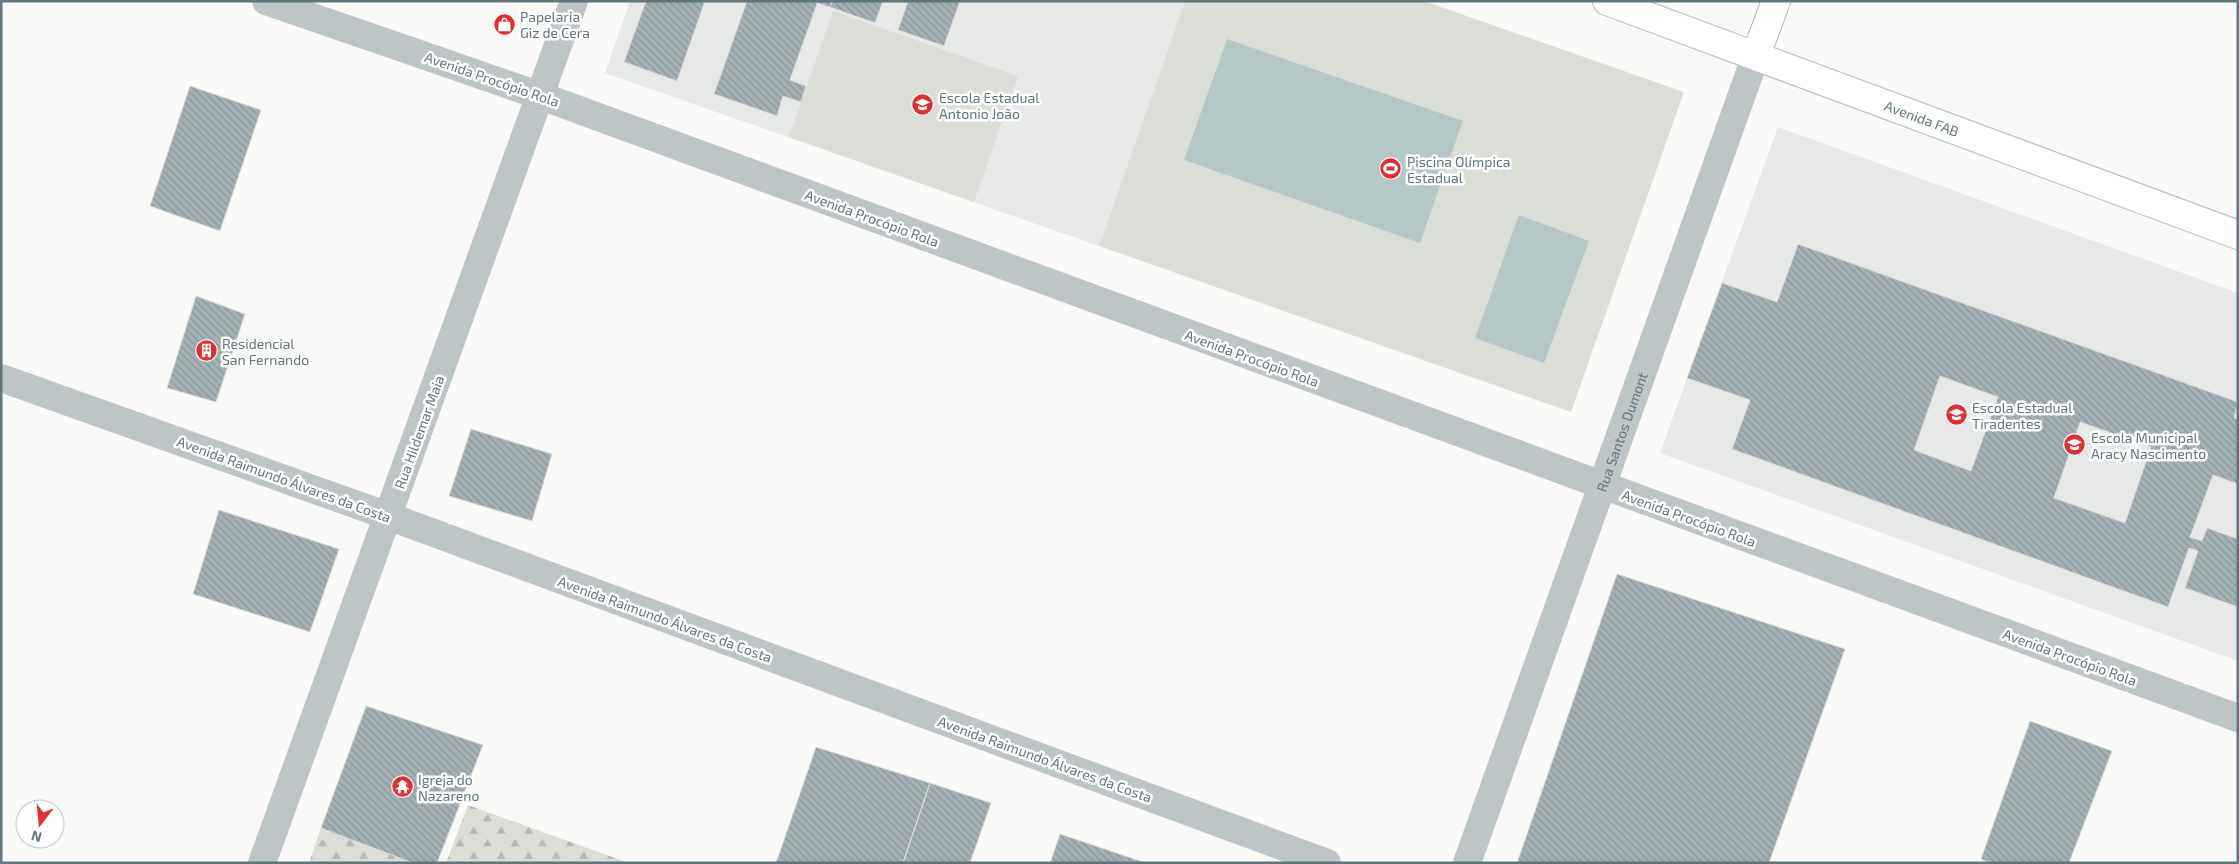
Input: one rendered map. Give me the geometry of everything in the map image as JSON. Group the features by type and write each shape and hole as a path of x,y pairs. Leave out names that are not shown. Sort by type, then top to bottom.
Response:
{"main road":[{"name":"Avenida FAB","path":"1607,1 2238,235"},
{"name":"Rua Santos Dumont","path":"1756,55 1776,1"}],"street":[{"name":"Avenida Procópio Rola","path":"266,1 541,96 1602,487 2238,718"},
{"name":"Rua Hildemar Maia","path":"262,863 574,1"},
{"name":"Rua Santos Dumont","path":"1467,863 1756,55"},
{"name":"Avenida Raimundo Álvares da Costa","path":"1,378 388,516 1326,863"}],"shaded area":[{"name":"Escola Estadual Antonio João","path":"630,1 1185,1 1099,246 605,73"},
{"path":"1227,39 1463,121 1420,243 1184,160"},
{"name":"Escola Estadual Tiradentes","path":"1778,127 2238,293 2238,661 1660,453"},
{"path":"1519,215 1589,241 1544,363 1475,338"}],"green space":[{"name":"Piscina Olímpica Estadual","path":"1185,1 1424,1 1684,92 1571,412 1099,246"},
{"path":"833,11 1018,76 974,202 789,137"},
{"path":"468,805 629,863 446,863"},
{"path":"321,828 413,863 309,863"}],"building":[{"path":"646,1 705,1 677,81 624,62"},
{"path":"747,1 818,1 790,80 806,86 801,102 783,96 777,116 714,94"},
{"path":"818,1 832,1 830,7 817,3"},
{"path":"832,1 883,1 875,23 830,7"},
{"path":"908,1 960,1 944,46 898,30"},
{"path":"190,86 261,110 220,231 150,206"},
{"path":"1798,244 2238,402 2234,418 2238,419 2238,484 2213,475 2190,537 2202,541 2207,528 2238,539 2238,607 2185,588 2198,551 2189,548 2168,607 1732,449 1750,400 1687,378 1722,283 1777,302","holes":["1940,376 1998,397 1971,471 1914,450","2080,422 2151,447 2125,523 2054,498"]},
{"name":"Residencial San Fernando","path":"196,296 245,314 216,402 167,388"},
{"path":"471,429 552,454 532,521 449,496"},
{"path":"219,510 339,549 310,632 193,594"},
{"path":"1617,574 1845,649 1769,863 1517,863"},
{"name":"Igreja do Nazareno","path":"366,706 483,745 437,863 413,863 321,828"},
{"path":"2030,721 2112,751 2069,863 1990,863 1981,859"},
{"path":"816,747 930,783 903,863 776,863"},
{"path":"930,783 991,803 970,863 903,863"},
{"path":"1060,834 1146,863 1050,863"}],"place":[{"name":"Papelaria Giz de Cera","path":"504,24"},
{"name":"Escola Estadual Antonio João","path":"923,105"},
{"name":"Piscina Olímpica Estadual","path":"1391,169"},
{"name":"Residencial San Fernando","path":"206,351"},
{"name":"Escola Estadual Tiradentes","path":"1956,415"},
{"name":"Escola Municipal Aracy Nascimento","path":"2075,445"},
{"name":"Igreja do Nazareno","path":"402,787"}]}
